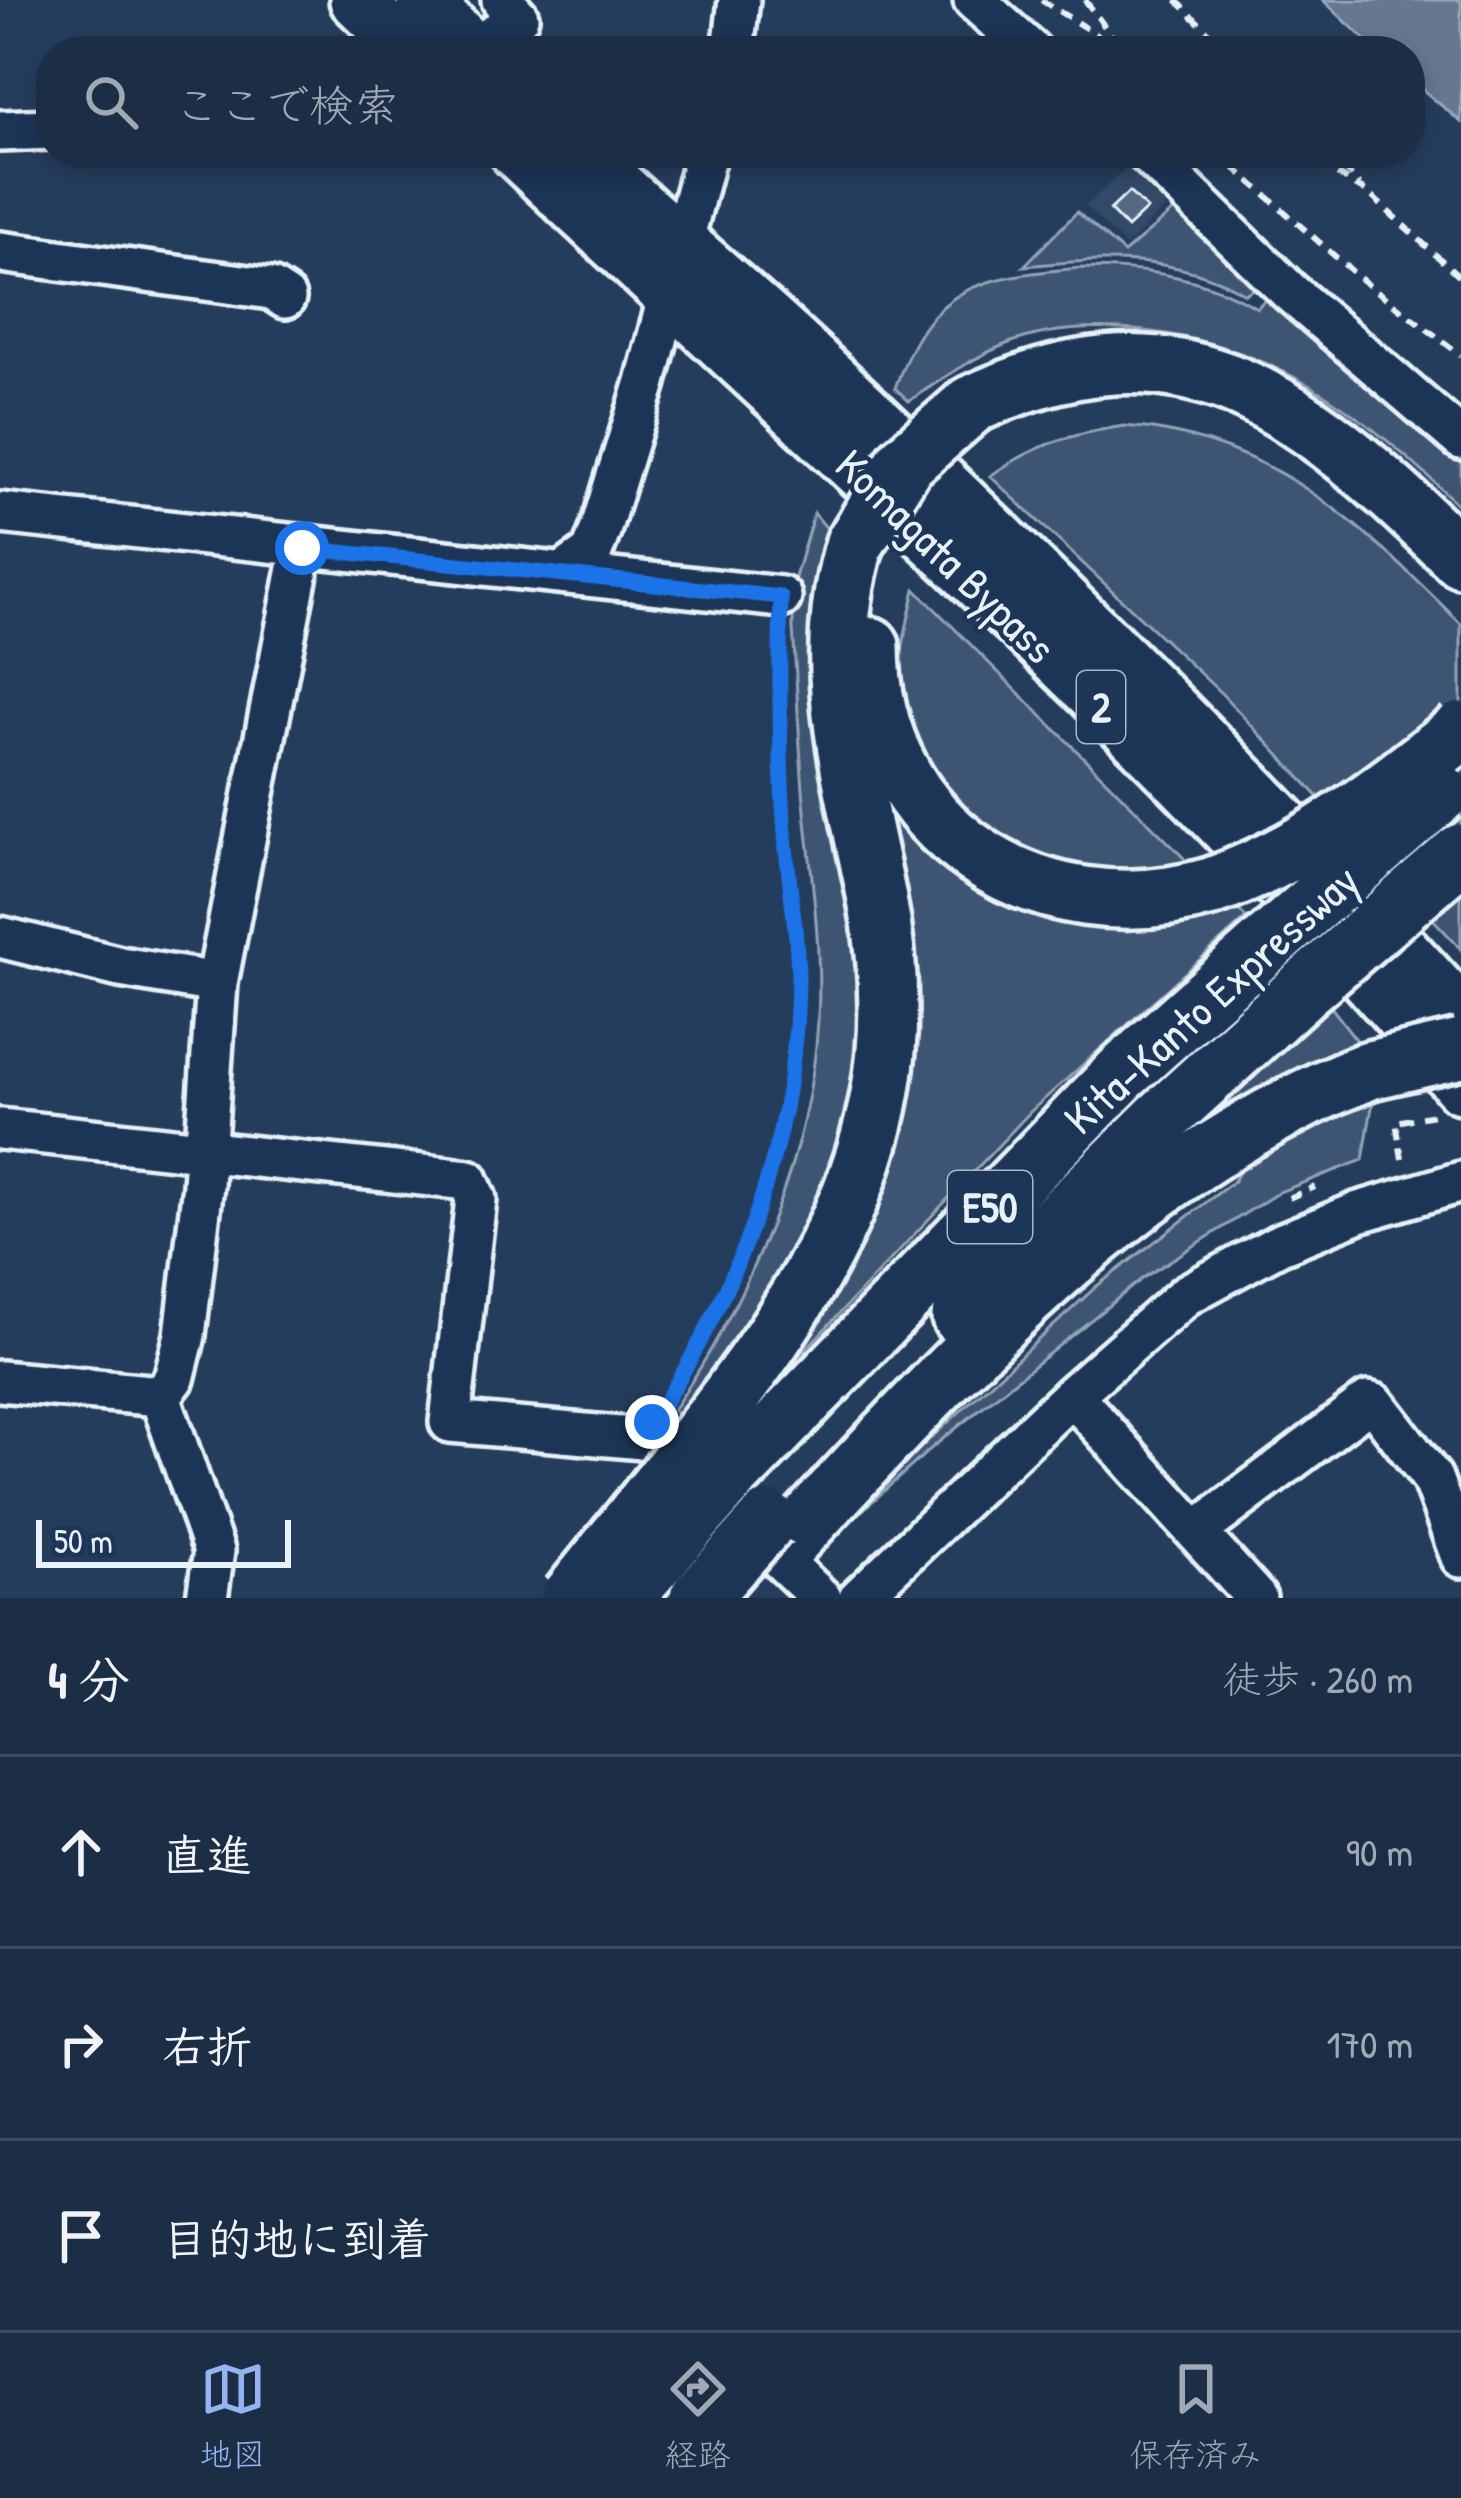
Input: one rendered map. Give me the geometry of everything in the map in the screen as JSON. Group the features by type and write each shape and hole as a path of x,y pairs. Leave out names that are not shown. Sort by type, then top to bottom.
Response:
{"highway":[{"path":"570,1598 691,1448 801,1298 838,1233 877,1123 890,1016 887,957 844,748 835,651 843,584 869,554 896,535 981,419 1016,383 1082,366 1146,364 1190,369 1233,384 1321,432 1461,558"},
{"path":"981,419 1075,400 1153,398 1241,423 1327,476 1461,598"},
{"path":"869,554 877,713 894,758 939,824 989,864 1051,893 1131,903 1211,887 1292,855 1461,731"},
{"name":"Kita-Kanto Expressway","path":"623,1598 691,1448 1461,776"},
{"name":"Kita-Kanto Expressway","path":"699,1598 778,1533 1016,1258 1304,988 1461,854"},
{"path":"740,1598 778,1533 1151,1195 1273,1115 1370,1070 1461,1049"}],"main road":[{"path":"356,0 394,36"},
{"path":"423,0 492,28"},
{"name":"2","path":"533,168 669,300 1002,604 1243,847 1444,1102"},
{"name":"2","path":"600,168 810,357 1109,643 1287,820 1461,1012"}],"street":[{"path":"735,36 739,0"},
{"path":"974,0 1014,36"},
{"path":"0,131 36,130"},
{"path":"564,572 592,552 685,245 703,168"},
{"path":"1162,168 1290,292 1461,439"},
{"path":"0,252 272,289 285,298"},
{"path":"0,513 781,597"},
{"path":"160,1396 174,1379 185,1336 217,983 302,548"},
{"path":"0,937 217,983"},
{"path":"0,1129 468,1180 476,1198 450,1422 654,1440 821,1598"},
{"path":"859,1598 1072,1395 1186,1295 1278,1245 1359,1212 1461,1182"},
{"path":"0,1381 160,1396"},
{"path":"1072,1395 1256,1598"},
{"path":"160,1396 214,1551 207,1598"},
{"path":"1197,1531 1368,1402 1375,1404 1424,1464 1461,1557"}],"path":[{"path":"1041,0 1098,36"},
{"path":"1085,0 1111,36"},
{"path":"1176,0 1212,36"},
{"path":"1235,168 1346,267 1461,355"},
{"path":"1326,168 1367,192"},
{"path":"1344,168 1461,278"},
{"path":"691,1448 715,1317 763,1195 792,1079 797,938 785,834 778,694 781,597"},
{"path":"1401,1156 1396,1122 1444,1102"}],"shaded area":[{"path":"1323,0 1461,0 1461,122 1425,92 1425,36 1361,36"},
{"path":"1126,168 1142,168 1173,200 1126,246 1086,206"},
{"path":"1178,207 1261,284 1245,294 1193,272 1137,262 1024,266 1077,212 1124,253"},
{"path":"1081,268 1172,276 1215,288 1257,308 1273,291 1461,458 1461,508 1386,440 1308,385 1266,363 1173,335 1107,328 1047,333 991,351 909,401 895,388 925,327 963,292 1013,276"},
{"path":"1124,426 1176,433 1269,467 1349,520 1461,624 1461,949 1223,695 990,476 1054,442"},
{"path":"814,513 829,531 812,643 815,729 850,890 859,972 857,1045 847,1111 828,1173 802,1232 770,1292 687,1420 673,1410 727,1321 771,1224 803,1122 813,1071 818,965 793,584"},
{"path":"915,589 1191,866 1110,874 1064,869 997,839 967,816 921,758 907,724 901,664"},
{"path":"871,766 942,851 1231,901 1246,918 1030,1112 789,1367 783,1359 848,1256"},
{"path":"1331,1007 1365,1051 1178,1147"},
{"path":"1374,1095 1363,1160 1279,1192 1143,1278 934,1446 825,1544 823,1537 1097,1286 1234,1181 1245,1161 1320,1116"}],"building":[{"path":"1129,192 1147,209 1127,228 1110,210"}],"route":[{"path":"302,548 781,597 778,694 785,834 797,938 792,1079 763,1195 715,1317 652,1422"}]}
